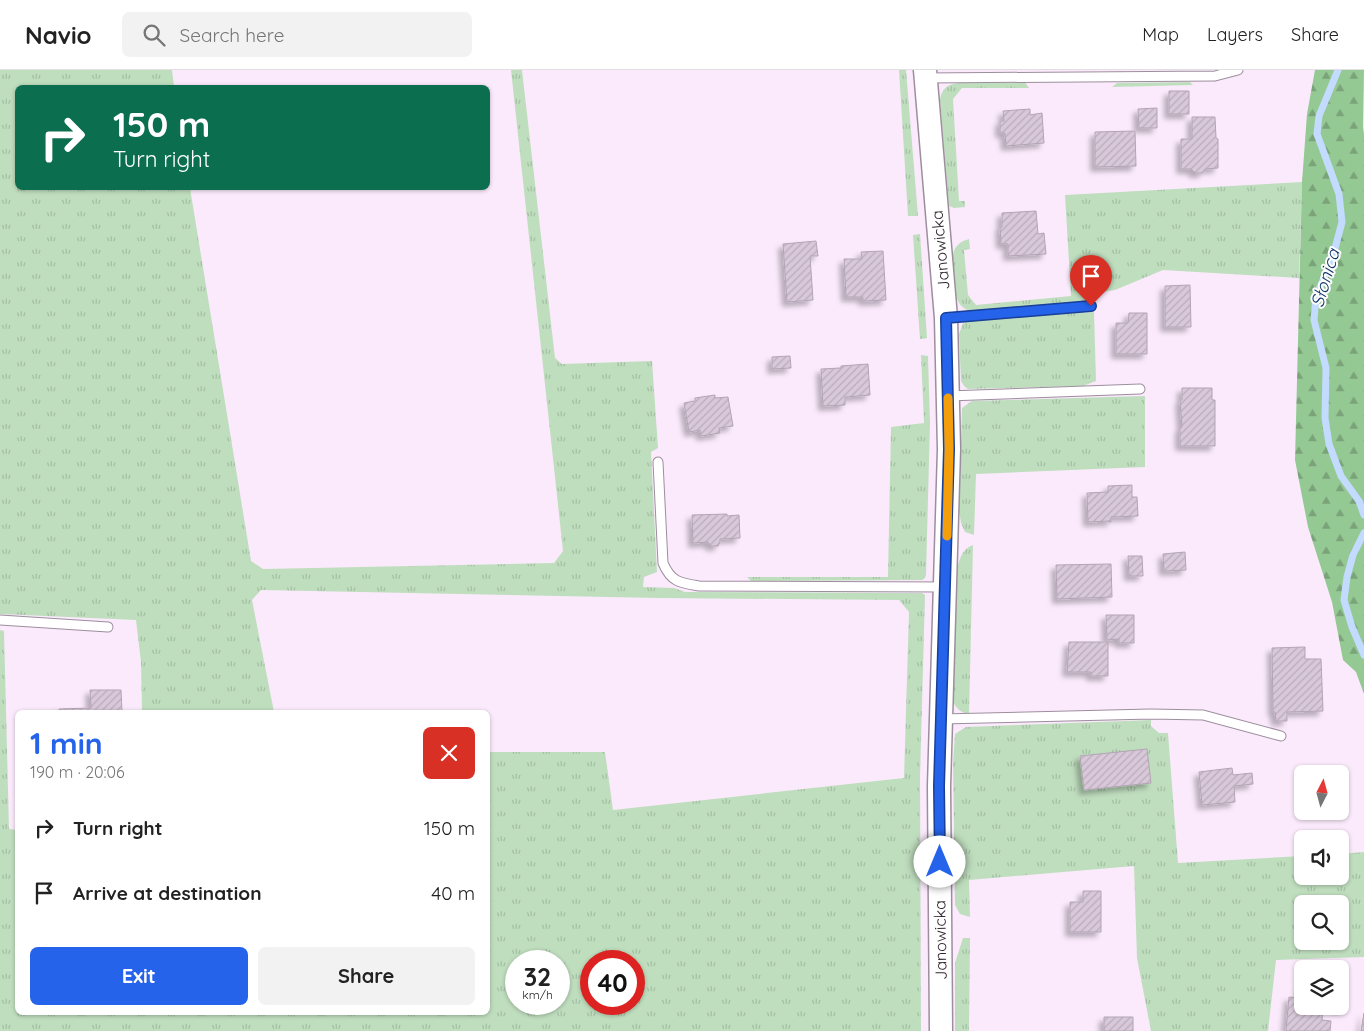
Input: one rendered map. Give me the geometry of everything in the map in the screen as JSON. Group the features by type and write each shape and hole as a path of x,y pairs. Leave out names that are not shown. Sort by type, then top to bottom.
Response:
{"street":[{"name":"Janowicka","path":"925,74 946,318 948,396 949,468 939,786 941,1031"}],"lane":[{"path":"925,74 1215,76 1238,70"},
{"path":"946,318 1091,306"},
{"path":"948,396 1140,390"},
{"path":"658,462 663,563 667,573 675,581 699,586 946,587"},
{"path":"0,620 108,627"},
{"path":"941,718 1151,714 1203,715 1281,736"}],"green space":[{"path":"0,70 172,70 174,85 15,85 15,190 190,190 251,561 263,569 554,563 563,551 511,70 522,70 555,358 562,364 652,361 658,448 651,452 657,572 644,577 643,587 674,588 685,592 922,593 925,595 920,777 921,1031 0,1031 0,630 4,631 9,829 15,830 15,1015 490,1015 490,752 605,752 613,810 904,778 909,612 899,600 659,598 261,590 252,600 274,710 142,710 141,662 136,620 0,614"},
{"path":"899,70 906,70 918,216 908,216"},
{"path":"1315,70 1364,70 1364,694 1356,672 1343,660 1332,602 1308,527 1295,460 1302,182 1307,114"},
{"path":"1025,82 1029,88 962,88 953,99 959,201 965,201 965,207 954,208 949,206 940,99 942,92 948,86 954,84"},
{"path":"1190,82 1193,85 1112,87 1117,83"},
{"path":"1302,182 1299,278 1163,270 1115,290 1094,293 1094,301 971,311 965,309 958,301 955,289 954,252 958,244 969,239 970,249 964,250 968,295 976,305 1071,296 1065,195"},
{"path":"920,234 927,338 920,339 913,235"},
{"path":"1094,312 1096,381 1083,386 968,389 961,381 959,334 963,323 969,320"},
{"path":"921,355 928,356 930,423 925,578 922,580 751,581 747,577 888,577 891,427 924,423"},
{"path":"1145,396 1145,467 976,474 974,535 965,532 959,510 962,408 972,401"},
{"path":"973,545 969,714 959,710 953,702 957,569 964,551"},
{"path":"1151,720 1151,726 1159,733 1168,733 1178,863 1294,856 1294,885 1349,885 1349,853 1364,852 1364,957 1276,960 1268,1031 1151,1031 1137,958 1134,866 969,880 970,917 960,914 955,905 953,763 955,734 966,727"},
{"path":"963,938 970,938 969,1031 955,1031 955,963"}],"building":[{"path":"1169,91 1189,91 1189,114 1169,114"},
{"path":"1157,108 1157,128 1139,128 1138,109"},
{"path":"1030,109 1030,115 1042,113 1044,143 1006,146 1005,133 1000,133 1000,121 1004,121 1003,111"},
{"path":"1192,117 1215,117 1216,138 1218,139 1218,168 1205,169 1202,173 1195,173 1191,169 1181,169 1181,139 1192,139"},
{"path":"1135,131 1136,166 1095,167 1095,132"},
{"path":"1036,211 1038,234 1044,233 1046,254 1008,256 1008,244 1001,244 1000,227 1002,227 1002,213"},
{"path":"816,241 818,256 810,256 813,300 787,302 783,244"},
{"path":"883,251 886,300 863,301 863,297 846,297 844,259 862,259 861,252"},
{"path":"1190,285 1191,327 1165,327 1165,286"},
{"path":"1129,313 1147,313 1147,354 1116,354 1116,323 1128,323"},
{"path":"790,356 791,368 772,369 772,357"},
{"path":"868,364 870,395 845,397 845,405 823,406 821,369"},
{"path":"1182,388 1212,388 1212,400 1215,400 1215,446 1180,446 1180,428 1182,427 1180,400 1182,400"},
{"path":"715,395 715,398 728,397 733,426 719,428 720,433 701,436 700,430 689,432 684,403 695,401 695,398"},
{"path":"1132,485 1132,497 1137,497 1138,516 1111,517 1111,522 1088,522 1087,493 1108,492 1108,486"},
{"path":"727,514 727,516 739,515 740,538 720,539 718,546 711,546 708,542 693,543 692,515"},
{"path":"1185,552 1186,570 1164,571 1163,554"},
{"path":"1128,556 1142,556 1143,576 1129,576"},
{"path":"1111,564 1112,597 1057,599 1056,565"},
{"path":"1106,615 1134,615 1134,643 1119,643 1119,639 1107,640"},
{"path":"1069,642 1108,642 1108,676 1091,676 1091,672 1067,672"},
{"path":"1305,647 1305,659 1321,659 1323,711 1287,712 1287,721 1276,721 1275,712 1273,712 1272,648"},
{"path":"90,690 121,690 122,710 59,710 91,708"},
{"path":"1147,749 1151,783 1084,790 1080,756"},
{"path":"1232,768 1233,775 1252,773 1253,784 1234,786 1235,802 1202,805 1199,772"},
{"path":"1083,891 1101,891 1101,932 1070,932 1070,902 1083,902"},
{"path":"1289,997 1294,997 1294,1015 1322,1015 1322,1020 1331,1021 1330,1031 1286,1031"},
{"path":"1364,1013 1364,1031 1361,1031"},
{"path":"1104,1017 1133,1017 1133,1031 1104,1031"}],"waterway":[{"name":"Słonica","path":"1338,70 1319,116 1317,134 1339,194 1342,222 1333,256 1316,297 1314,320 1326,368 1325,418 1329,444 1341,476 1359,501 1364,515"},
{"name":"Słonica","path":"1364,533 1353,555 1347,577 1344,600 1352,627 1364,655"}],"slow traffic":[{"path":"947,536 948,398"}],"route":[{"path":"940,862 939,786 949,449 946,318 1091,306"}]}
